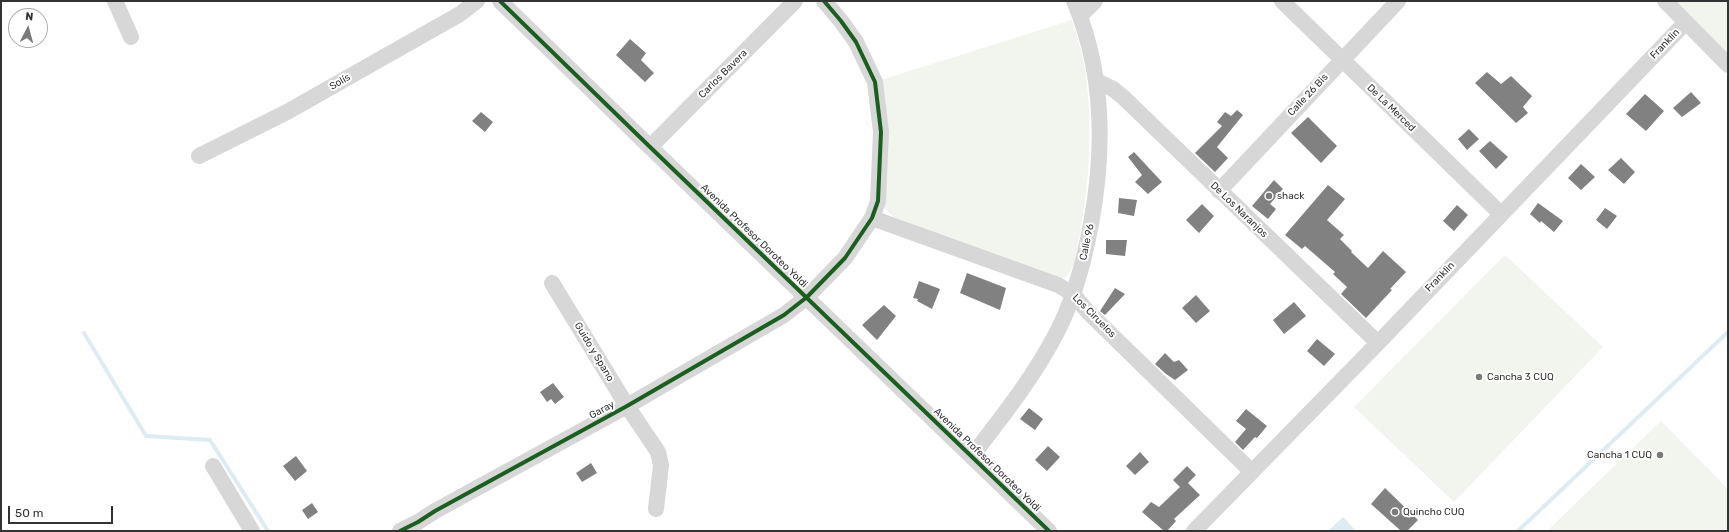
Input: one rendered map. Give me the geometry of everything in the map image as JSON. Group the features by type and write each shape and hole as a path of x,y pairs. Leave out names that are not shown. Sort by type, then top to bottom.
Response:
{"street":[{"path":"115,1 131,36"},
{"name":"Solís","path":"198,156 287,112 460,14 477,1"},
{"name":"Avenida Profesor Doroteo Yoldi","path":"500,1 1049,531"},
{"name":"Carlos Bavera","path":"650,147 796,1"},
{"name":"Garay","path":"400,531 420,527 434,511 626,406 784,315 807,298 845,258 872,218 878,201 881,168 881,132 875,82 856,42 824,1"},
{"name":"Calle 96","path":"972,456 1028,382 1056,333 1073,294 1089,236 1100,163 1100,121 1097,81 1090,49 1074,1"},
{"path":"1080,16 1095,1"},
{"name":"De La Merced","path":"1282,1 1501,214"},
{"name":"Calle 26 Bis","path":"1219,191 1398,1"},
{"path":"1665,1 1728,65"},
{"name":"Franklin","path":"1194,531 1378,343 1686,22"},
{"name":"De Los Naranjos","path":"1097,81 1113,89 1123,97 1378,343"},
{"name":"Los Ciruelos","path":"872,218 1058,285 1073,294 1088,312 1252,471"},
{"name":"Guido y Spano","path":"552,283 626,406 658,452 661,465 656,509"},
{"path":"213,466 252,531"}],"shaded area":[{"path":"1670,1 1728,1 1728,58"},
{"path":"1072,20 1080,47 1086,76 1089,117 1089,158 1085,198 1075,258 1067,276 1055,280 894,217 885,209 883,203 881,80"},
{"name":"Cancha 3 CUQ","path":"1505,255 1603,347 1454,502 1354,407"},
{"name":"Cancha 1 CUQ","path":"1661,421 1728,489 1728,531 1547,531"},
{"path":"1343,517 1356,531 1328,531"}],"building":[{"path":"630,39 646,53 641,60 654,73 645,82 616,55"},
{"path":"1487,72 1501,84 1511,76 1532,96 1523,107 1528,113 1516,123 1475,83"},
{"path":"1691,92 1701,103 1682,117 1673,108"},
{"path":"1645,94 1664,111 1646,131 1626,114"},
{"path":"1237,110 1243,115 1217,147 1228,158 1215,172 1195,153 1222,126 1217,122 1225,112 1231,116"},
{"path":"481,112 493,122 485,132 472,121"},
{"path":"1308,117 1337,146 1321,163 1291,133"},
{"path":"1469,129 1479,139 1467,150 1458,139"},
{"path":"1490,141 1508,157 1496,169 1479,151"},
{"path":"1134,152 1162,182 1148,194 1135,182 1142,175 1128,157"},
{"path":"1621,158 1635,172 1624,184 1608,170"},
{"path":"1581,164 1595,177 1581,190 1568,178"},
{"name":"shack","path":"1274,180 1283,189 1270,204 1276,209 1268,219 1252,206"},
{"path":"1328,185 1345,199 1327,220 1344,235 1340,239 1352,251 1351,252 1368,268 1383,251 1406,272 1390,289 1392,290 1366,318 1341,294 1347,287 1333,274 1335,272 1305,246 1302,249 1285,235"},
{"path":"1119,198 1137,200 1134,216 1118,213"},
{"path":"1538,203 1563,221 1554,232 1530,214"},
{"path":"1202,204 1214,216 1199,233 1186,220"},
{"path":"1457,205 1468,215 1454,231 1443,221"},
{"path":"1605,208 1617,216 1607,229 1596,220"},
{"path":"1106,240 1127,240 1125,256 1106,254"},
{"path":"967,273 1006,288 1000,310 960,293"},
{"path":"919,281 940,289 932,309 917,301 918,299 913,298"},
{"path":"1115,288 1125,294 1105,315 1100,311"},
{"path":"1196,295 1210,311 1196,323 1182,308"},
{"path":"1294,302 1306,316 1284,334 1273,320"},
{"path":"884,305 896,316 877,340 862,325"},
{"path":"1317,339 1335,354 1324,366 1307,351"},
{"path":"1165,353 1174,362 1179,360 1188,370 1175,380 1155,364"},
{"path":"553,383 564,397 555,404 551,399 547,402 540,392"},
{"path":"1029,408 1043,419 1035,430 1020,419"},
{"path":"1246,409 1267,426 1257,438 1255,437 1243,450 1235,442 1246,429 1236,421"},
{"path":"1048,446 1060,457 1047,471 1035,460"},
{"path":"1140,452 1149,462 1135,475 1126,466"},
{"path":"296,456 307,471 295,481 283,466"},
{"path":"591,463 597,473 582,482 576,473"},
{"path":"1187,466 1196,475 1188,483 1200,495 1174,519 1176,521 1167,531 1164,531 1142,512 1151,502 1159,507 1180,487 1173,480"},
{"name":"Quincho CUQ","path":"1385,488 1418,520 1407,531 1401,531 1371,504"},
{"path":"312,503 318,512 308,519 302,510"}],"waterway":[{"path":"1518,531 1728,332"},
{"path":"84,333 146,436 210,440 268,531"}],"cycle path":[{"path":"500,1 1049,531"},
{"path":"400,531 627,406 784,315 807,297 845,258 872,218 878,201 881,132 875,82 856,42 824,1"}],"place":[{"name":"shack","path":"1269,196"},
{"name":"Cancha 3 CUQ","path":"1479,377"},
{"name":"Cancha 1 CUQ","path":"1660,455"},
{"name":"Quincho CUQ","path":"1395,512"}]}
